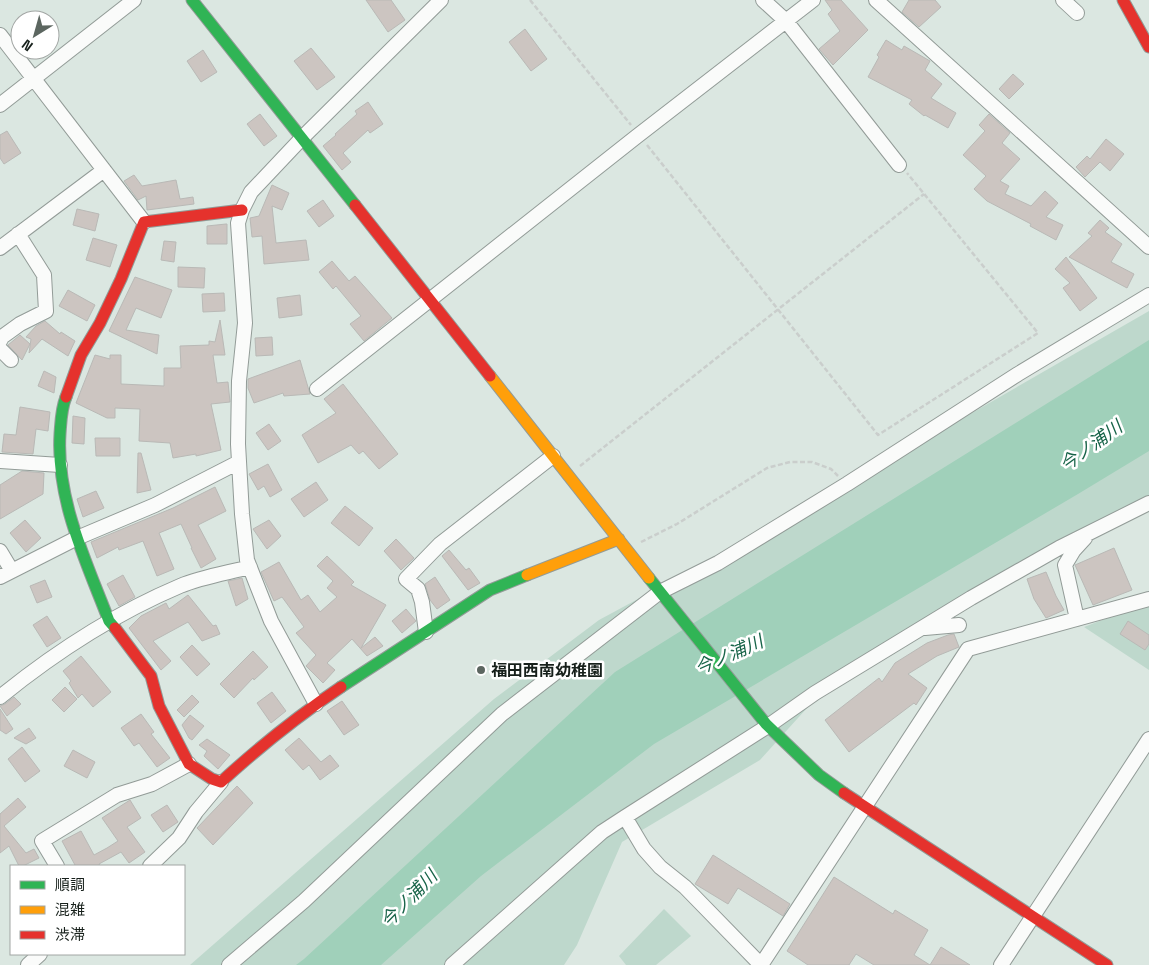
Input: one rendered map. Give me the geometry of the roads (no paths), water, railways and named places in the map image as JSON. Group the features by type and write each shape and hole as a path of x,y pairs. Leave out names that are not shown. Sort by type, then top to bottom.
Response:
{"main road":[{"path":"192,0 619,538 661,594 767,725 819,775 865,808 1107,965"},
{"path":"1123,0 1149,47"},
{"path":"242,210 144,222 121,279 100,323 81,355 62,407 60,464 64,496 77,538 109,621 151,676 159,706 189,764 212,779 221,782 259,747 316,704 490,590 619,538"}],"street":[{"path":"0,105 134,0"},
{"path":"316,704 270,620 247,560 239,462 239,381 245,323 238,223 251,192 302,138 441,0"},
{"path":"763,0 786,21 899,164"},
{"path":"317,389 638,135 813,0"},
{"path":"876,0 1149,247"},
{"path":"1063,0 1077,13"},
{"path":"0,35 144,222"},
{"path":"0,248 104,170"},
{"path":"0,340 20,324 46,311 44,275 18,234"},
{"path":"229,965 304,901 452,759 502,714 661,594 718,563 1149,294"},
{"path":"0,349 11,360"},
{"path":"426,632 422,602 418,589 406,579 440,544 554,456"},
{"path":"0,461 60,464"},
{"path":"0,552 6,574 77,538 155,505 239,462"},
{"path":"452,965 602,832 815,693 920,629 1051,552 1149,503"},
{"path":"1077,619 1065,565 1074,550 1090,532"},
{"path":"0,697 31,672 109,621 180,586 250,567"},
{"path":"625,817 644,850 660,867 685,887 761,965 968,649 1149,599"},
{"path":"920,629 959,625"},
{"path":"1001,965 1149,739"},
{"path":"56,865 42,841 117,795 152,784 189,764"},
{"path":"151,865 180,838 196,812 221,782"},
{"path":"28,965 39,955"}],"water":[{"name":"今ノ浦川","path":"1149,340 1149,451 654,744 481,876 381,965 296,965 615,672"}],"place":[{"name":"福田西南幼稚園","path":"481,670"}]}
